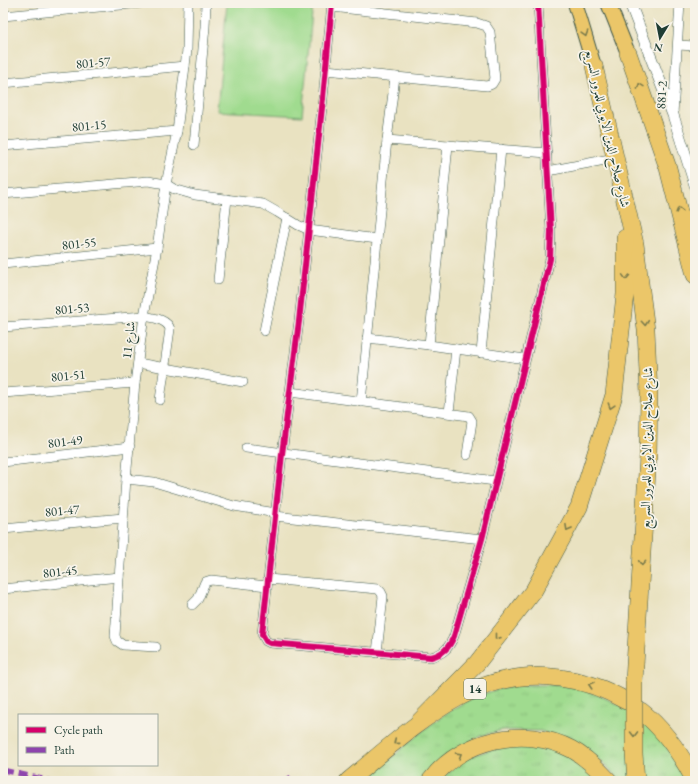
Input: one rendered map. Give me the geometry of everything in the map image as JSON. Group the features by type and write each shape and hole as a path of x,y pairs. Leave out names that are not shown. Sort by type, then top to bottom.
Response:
{"highway":[{"path":"628,53 668,168 695,275"},
{"name":"شارع صلاح الدين الايوبي للمرور السريع","path":"594,66 636,244 647,346 649,426 645,524 634,682 634,748 636,781"},
{"path":"418,723 477,663 534,590 579,507 614,395 625,294 626,270 624,196"},
{"name":"14","path":"348,781 418,723 470,691 493,682 518,677 543,676 568,679 594,686 626,701"},
{"path":"641,711 662,730 675,746 695,781"},
{"path":"430,781 449,762 474,747 502,738 544,739 558,743 572,749 584,757 609,781"}],"main road":[{"name":"شارع صلاح الدين الايوبي للمرور السريع","path":"575,3 594,66"},
{"path":"608,3 628,53"}],"street":[{"path":"3,16 142,3"},
{"name":"شارع 11","path":"156,647 123,645 117,641 115,636 126,479 135,383 144,316 157,248 166,184 177,131 188,33 188,3"},
{"path":"194,145 206,3"},
{"path":"326,70 487,86 490,85 495,79 488,29 484,24 332,5 309,230 262,634 266,641 270,643 431,657 439,655 446,650 451,644 454,636 482,539 551,250 538,3"},
{"path":"630,3 673,115"},
{"name":"881-2","path":"680,3 673,115 695,185"},
{"path":"678,45 695,46"},
{"name":"801-57","path":"3,84 185,66"},
{"path":"361,402 387,140 395,77"},
{"name":"801-15","path":"3,146 177,131"},
{"path":"387,140 547,153"},
{"path":"429,345 448,145"},
{"path":"481,353 501,149"},
{"path":"548,171 615,158"},
{"path":"3,194 148,181 166,184 174,189 195,195 263,204 309,230 377,238"},
{"path":"218,280 227,199"},
{"path":"264,331 287,218"},
{"name":"801-55","path":"3,264 157,248"},
{"name":"801-53","path":"3,327 144,316 164,321 169,324 170,329 165,368"},
{"path":"367,338 429,345 525,359"},
{"path":"449,413 456,349"},
{"path":"138,363 243,382"},
{"path":"160,400 165,368"},
{"name":"801-51","path":"3,393 135,383"},
{"path":"290,392 469,416 471,418 467,455"},
{"name":"801-49","path":"3,462 130,446"},
{"path":"246,448 282,454 495,481"},
{"path":"126,479 154,482 234,506 275,515 482,539"},
{"name":"801-47","path":"3,529 123,518"},
{"name":"801-45","path":"3,590 119,577"},
{"path":"192,605 198,599 205,582 211,580 378,589 382,592 383,596 377,653"}],"green space":[{"path":"227,3 313,3 302,116 217,111"},
{"path":"514,685 569,685 596,694 624,707 659,734 687,781 619,781 606,765 575,744 541,731 503,730 480,736 430,770 422,781 365,781 432,723 456,707 484,694"},
{"path":"509,744 551,747 572,757 600,781 437,781 468,757"}],"marked path":[{"path":"3,770 52,781"},
{"path":"286,781 291,777"}],"cycle path":[{"path":"332,3 299,321 282,454 262,634 266,641 270,643 431,657 445,650 454,636 482,539 550,259 551,231 538,3"}]}
